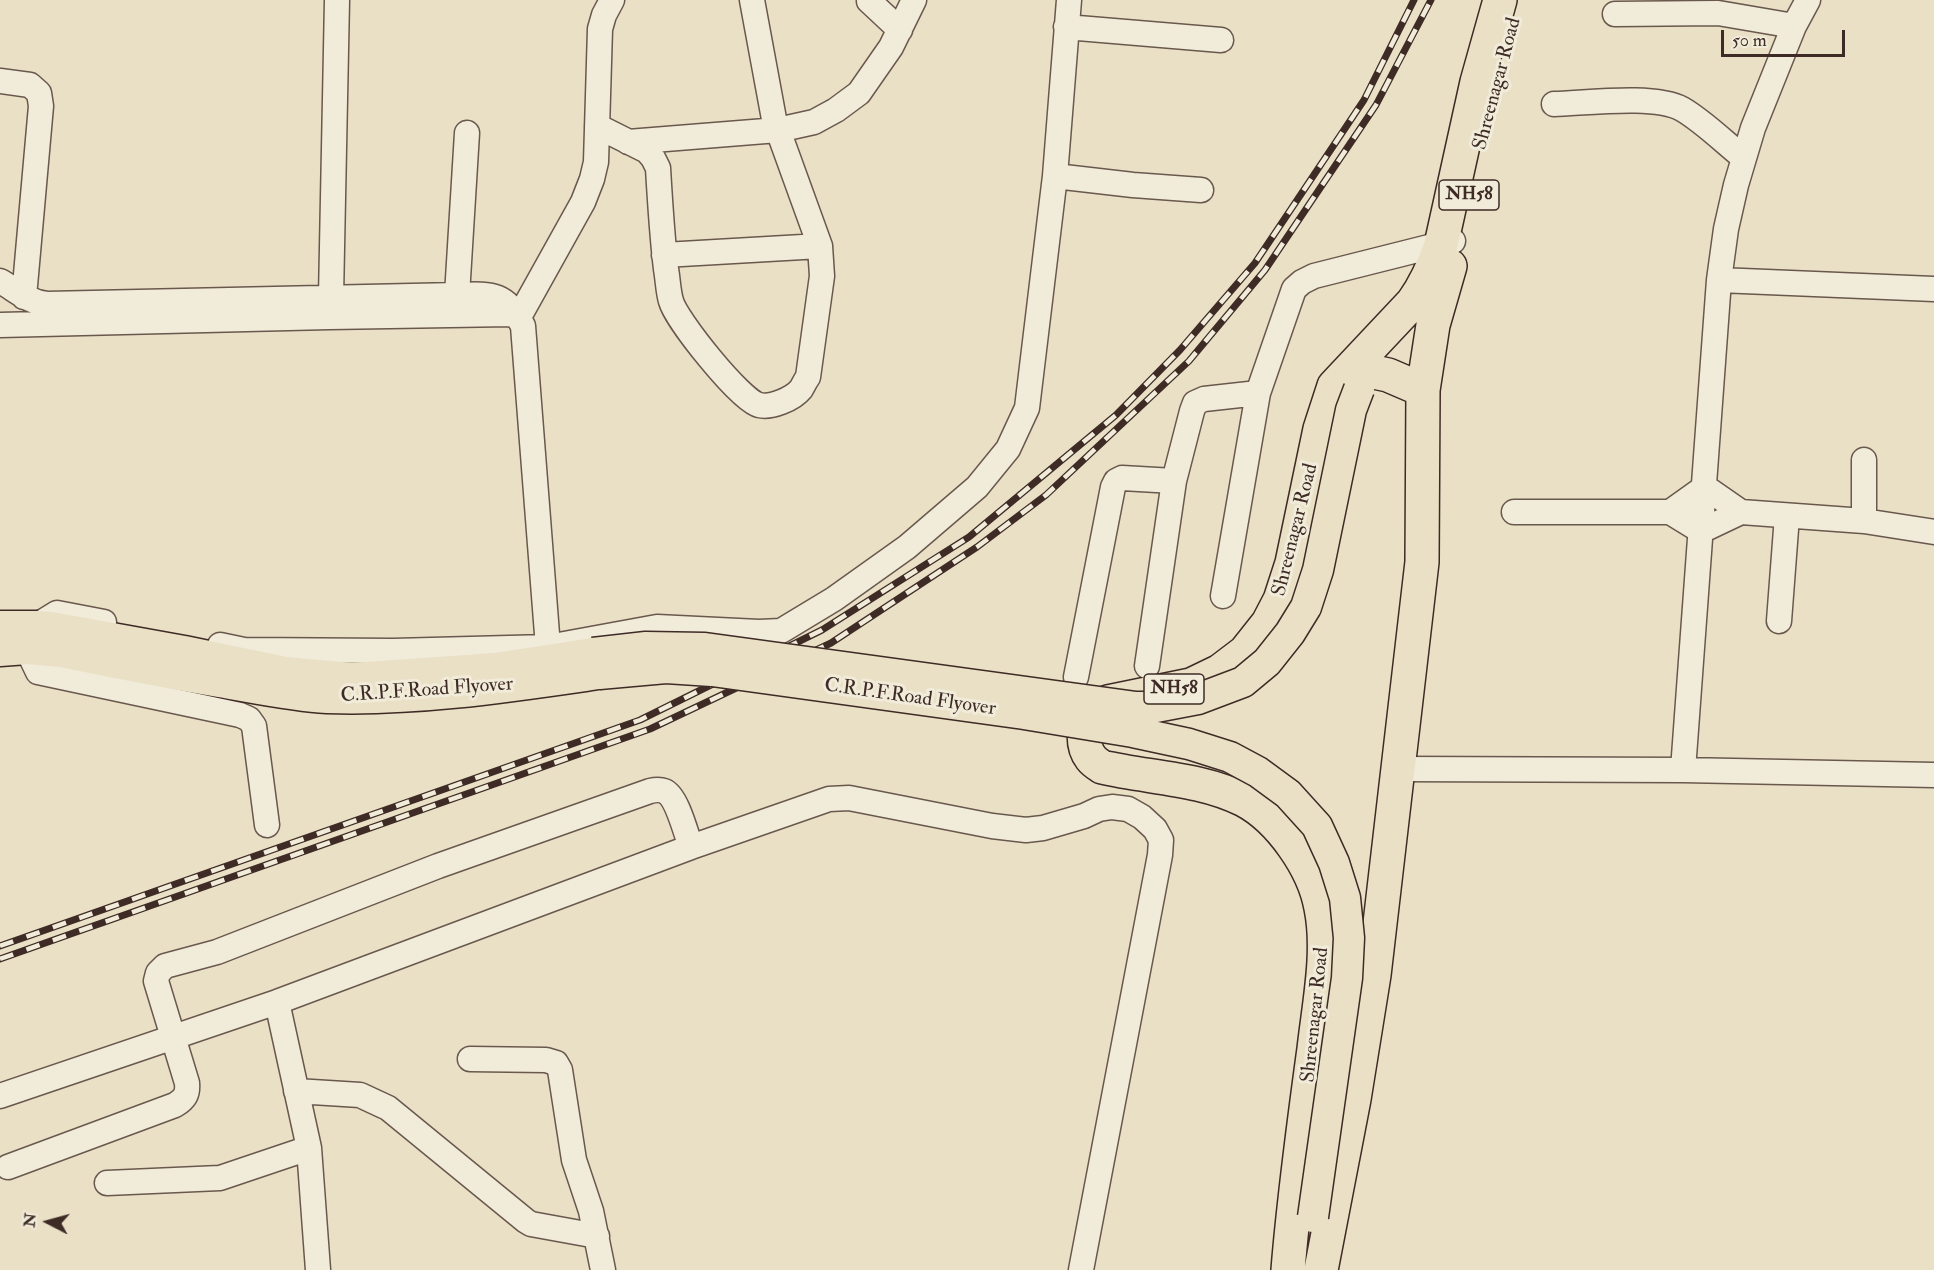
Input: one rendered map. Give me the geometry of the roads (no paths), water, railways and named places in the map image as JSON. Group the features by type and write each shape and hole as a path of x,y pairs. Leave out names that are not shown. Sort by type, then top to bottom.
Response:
{"highway":[{"name":"Shreenagar Road","path":"1321,1270 1354,1099 1374,975 1399,769 1422,562 1423,390 1478,82 1500,0"},
{"name":"Shreenagar Road","path":"1288,1270 1321,989 1324,936 1321,907 1313,885 1304,863 1280,830 1246,801 1221,790 1183,781 1102,767 1092,760 1085,747 1085,725 1096,709 1108,702 1191,685 1220,671 1245,652 1268,623 1280,600 1292,563 1318,438 1329,398 1334,386 1368,367 1421,292 1449,242 1520,0"},
{"path":"1368,367 1423,390"}],"main road":[{"name":"C.R.P.F.Road Flyover","path":"0,626 21,642 62,652 146,656 311,676 352,678 495,668 646,647 705,648 1136,707 1156,707 1198,699 1243,682 1267,662 1306,608 1318,570 1351,410 1368,367"},
{"name":"C.R.P.F.Road Flyover","path":"146,656 278,693 325,698 377,699 490,689 599,674 666,668 712,671 1101,726 1189,744 1230,757 1258,772 1288,794 1317,826 1334,863 1345,898 1349,938 1347,978 1313,1217 1308,1270"}],"street":[{"path":"330,297 337,0"},
{"path":"519,317 583,202 592,179 596,162 600,29 612,0"},
{"path":"597,126 647,151 658,168 664,255 671,301 676,313 746,398 757,405 768,406 791,397 800,390 808,377 822,276 820,246 774,119 752,0"},
{"path":"628,142 778,130 814,122 836,110 859,93 891,47 914,0"},
{"path":"267,825 254,726 249,719 240,715 38,672 21,642 57,613 244,650 393,651 548,647 657,627 781,631 834,599 907,547 977,487 1008,449 1027,408 1055,176 1069,0"},
{"path":"1683,770 1719,280 1726,229 1753,128 1794,27 1808,0"},
{"path":"869,1 900,30"},
{"path":"1616,14 1718,13 1794,27"},
{"path":"1066,27 1221,40"},
{"path":"0,81 30,85 39,93 41,106 24,297"},
{"path":"1554,104 1649,100 1666,102 1682,109 1744,158"},
{"path":"457,295 467,134"},
{"path":"1055,176 1201,190"},
{"path":"1223,596 1258,393 1294,289 1314,276 1449,242"},
{"path":"664,255 820,246"},
{"path":"1719,280 1934,289"},
{"path":"0,281 24,297 37,303 47,304 457,295 496,296 504,299 519,317 523,326 548,647"},
{"path":"0,325 329,316 510,314 519,317"},
{"path":"1147,666 1174,482 1195,403 1204,399 1258,393"},
{"path":"1864,460 1864,521"},
{"path":"1076,677 1116,481 1122,478 1174,482"},
{"path":"1670,512 1705,487"},
{"path":"1705,487 1741,512 1864,521 1934,532"},
{"path":"1514,512 1670,512 1701,531"},
{"path":"1701,531 1741,512"},
{"path":"1779,621 1788,516"},
{"path":"1399,769 1683,770 1934,775"},
{"path":"9,1167 183,1100 188,1092 187,1083 156,981 158,973 165,966 217,952 427,870 657,790 665,791 677,807 691,847"},
{"path":"0,1096 277,1002 691,847 829,799 849,798 960,820 1026,830 1043,828 1084,816 1099,809 1112,807 1128,809 1142,817 1155,829 1161,840 1160,855 1081,1270"},
{"path":"277,1002 309,1149 318,1270"},
{"path":"470,1059 546,1060 556,1063 560,1070 574,1160 591,1211 603,1270"},
{"path":"296,1091 360,1095 388,1108 526,1221 531,1224 597,1236"},
{"path":"107,1183 220,1178 309,1149"}],"railway":[{"path":"0,946 640,720 822,630 969,537 1116,415 1180,350 1255,263 1364,100 1414,0"},
{"path":"0,959 650,729 831,643 977,547 1046,495 1189,361 1265,270 1376,105 1431,0"}]}
